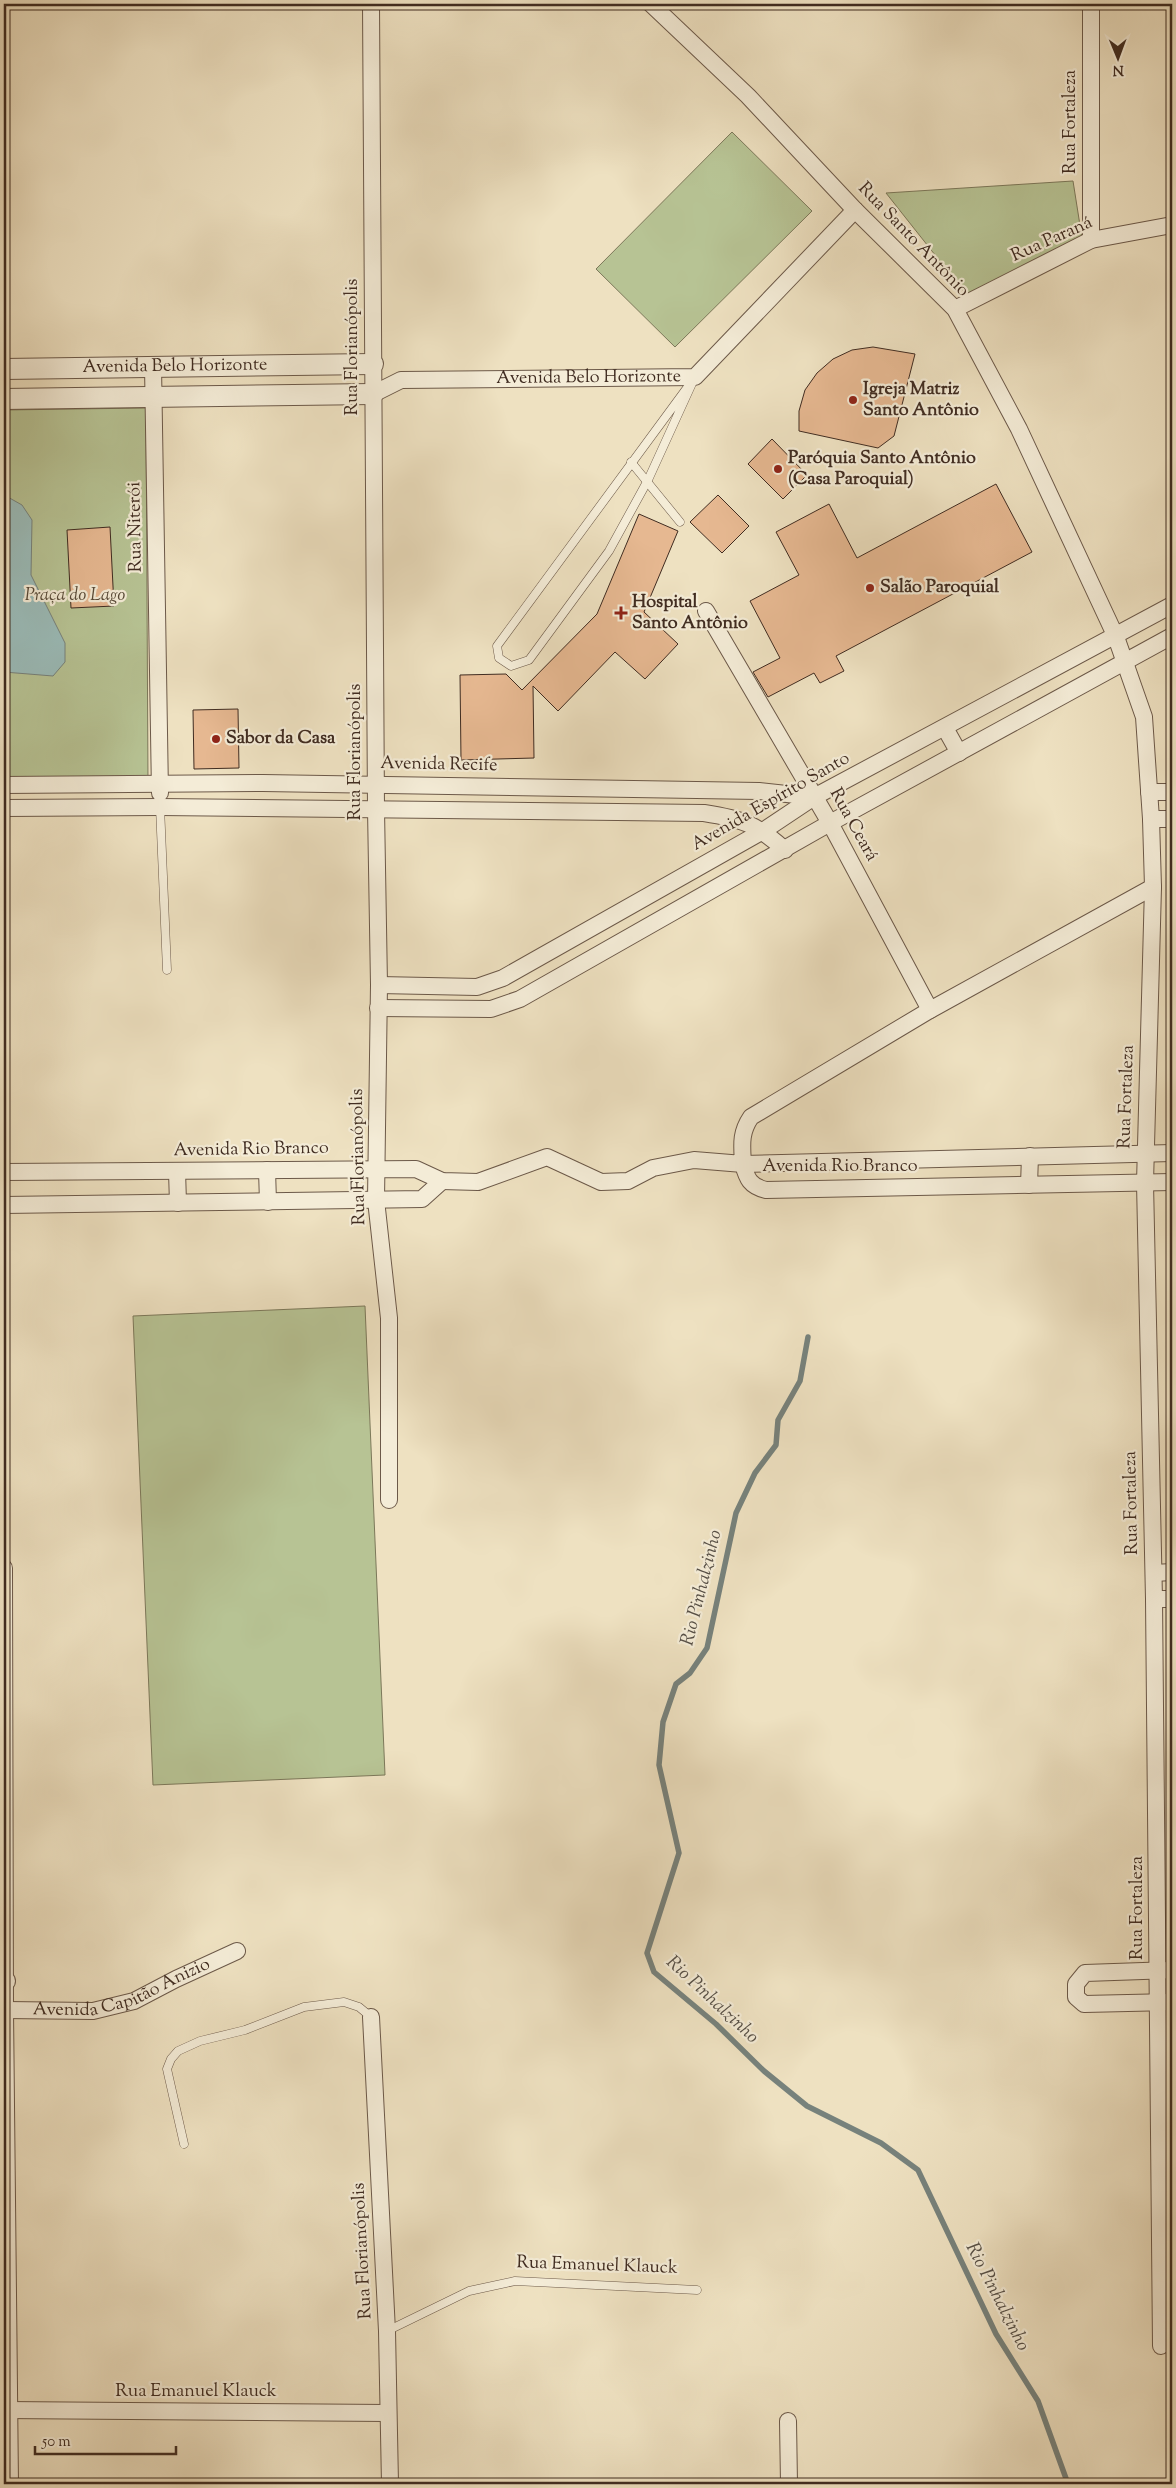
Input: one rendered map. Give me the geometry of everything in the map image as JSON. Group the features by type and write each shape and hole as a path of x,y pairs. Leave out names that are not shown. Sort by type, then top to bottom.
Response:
{"street":[{"name":"Rua Florianópolis","path":"371,4 376,809 379,985 376,1200 389,1318 389,1500"},
{"name":"Rua Santo Antônio","path":"651,4 748,96 855,210 954,308 1019,429 1116,637 1126,663"},
{"name":"Rua Fortaleza","path":"1091,4 1092,240"},
{"name":"Avenida Belo Horizonte","path":"4,399 373,394 401,380 695,377 855,210"},
{"name":"Rua Paraná","path":"954,308 1092,240 1172,225"},
{"name":"Avenida Belo Horizonte","path":"4,369 373,364"},
{"path":"373,364 401,380"},
{"name":"Rua Niterói","path":"154,366 160,807"},
{"name":"Avenida Espírito Santo","path":"379,985 477,987 503,978 763,831 814,797 1116,637 1172,604"},
{"name":"Rua Ceará","path":"706,611 830,823 930,1010"},
{"path":"378,1008 491,1008 520,999 830,823 1126,663 1172,636"},
{"name":"Rua Fortaleza","path":"1126,663 1144,717 1151,819 1153,887 1145,1183 1154,1599 1164,1782 1166,2194 1161,2346"},
{"path":"945,728 959,753"},
{"path":"262,808 263,783"},
{"name":"Avenida Recife","path":"4,785 263,783 514,786 759,791 814,797"},
{"path":"513,811 514,786"},
{"path":"1149,792 1172,792"},
{"path":"4,808 160,807 704,813 736,818 763,831 785,850"},
{"path":"1151,819 1172,819"},
{"path":"4,1205 422,1199 442,1181 478,1182 548,1157 601,1182 628,1181 653,1168 694,1160 743,1164 741,1139 744,1129 752,1118 930,1010 1153,887"},
{"name":"Avenida Rio Branco","path":"1172,1153 743,1164 747,1180 755,1187 766,1190 1172,1182"},
{"path":"1029,1185 1030,1156"},
{"path":"932,1158 933,1187"},
{"name":"Avenida Rio Branco","path":"4,1172 416,1169 442,1181"},
{"path":"267,1170 268,1202"},
{"path":"177,1171 178,1203"},
{"path":"4,1568 6,2410 10,2484"},
{"path":"1154,1573 1172,1572"},
{"path":"1154,1599 1172,1599"},
{"name":"Avenida Capitão Anizio","path":"4,2010 92,2011 134,2001 176,1978 237,1951"},
{"path":"1165,1970 1085,1973 1076,1984 1076,1997 1084,2004 1165,2002"},
{"name":"Rua Florianópolis","path":"371,2017 387,2331 390,2484"},
{"name":"Rua Emanuel Klauck","path":"6,2410 388,2413"},
{"path":"788,2421 789,2484"}],"lane":[{"path":"695,377 648,480 609,551 529,660 511,666 499,658 497,646 695,377"},
{"path":"632,462 680,522"},
{"path":"160,807 167,970"},
{"path":"184,2144 167,2069 171,2059 178,2051 200,2041 245,2030 304,2007 344,2002 359,2007 371,2017"},
{"name":"Rua Emanuel Klauck","path":"387,2331 469,2291 515,2281 697,2290"}],"green space":[{"path":"732,132 812,211 675,347 596,269"},
{"path":"1073,181 1082,238 966,294 886,193"},
{"name":"Praça do Lago","path":"146,408 148,782 4,782 4,410"},
{"path":"365,1306 385,1775 153,1785 133,1316"}],"water":[{"path":"6,496 22,505 32,520 31,575 65,643 65,662 53,676 4,672 4,506"}],"building":[{"name":"Igreja Matriz Santo Antônio","path":"873,347 915,354 894,436 878,448 799,431 799,411 805,390 817,373 833,359 852,350"},
{"name":"Paróquia Santo Antônio (Casa Paroquial)","path":"772,439 807,475 783,499 748,464"},
{"name":"Salão Paroquial","path":"996,484 1032,552 836,656 844,671 820,683 814,673 768,697 753,672 780,658 750,601 799,575 776,532 829,504 857,558"},
{"path":"718,495 749,526 722,553 690,522"},
{"name":"Hospital Santo Antônio","path":"639,514 678,531 644,612 678,644 645,679 615,652 558,711 533,686 534,758 461,760 460,675 506,674 522,690 597,614"},
{"path":"110,527 114,606 71,608 67,530"},
{"name":"Sabor da Casa","path":"238,709 239,768 194,769 193,710"}],"waterway":[{"name":"Rio Pinhalzinho","path":"808,1337 800,1381 778,1420 776,1445 755,1473 736,1513 707,1648 690,1673 676,1684 663,1722 659,1765 679,1853 647,1953 654,1972 716,2024 764,2071 807,2106 881,2143 918,2170 996,2334 1038,2401 1068,2484"}],"place":[{"name":"Igreja Matriz Santo Antônio","path":"853,400"},
{"name":"Paróquia Santo Antônio (Casa Paroquial)","path":"778,469"},
{"name":"Salão Paroquial","path":"870,588"},
{"name":"Hospital Santo Antônio","path":"621,613"},
{"name":"Sabor da Casa","path":"216,739"}]}
